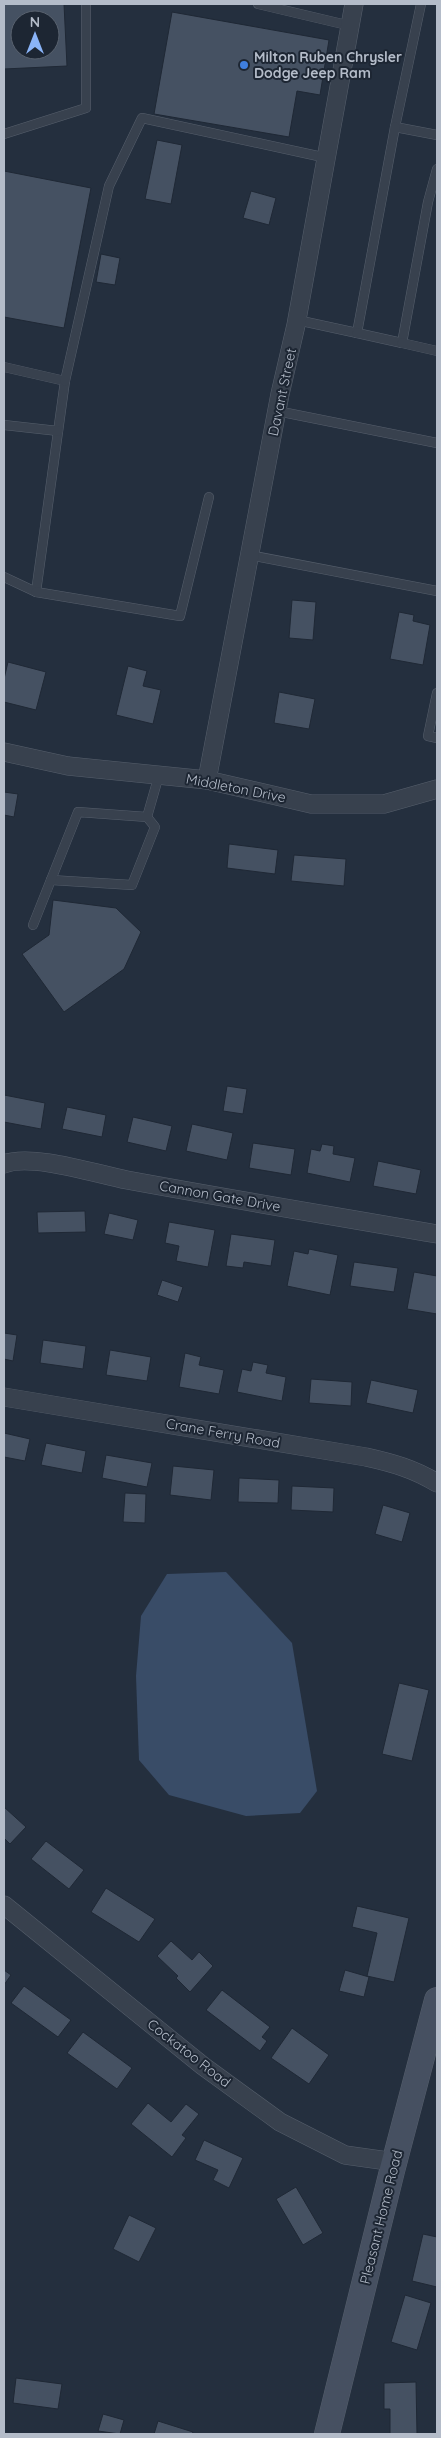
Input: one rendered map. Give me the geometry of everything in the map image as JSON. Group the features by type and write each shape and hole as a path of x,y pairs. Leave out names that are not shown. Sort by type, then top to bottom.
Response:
{"main road":[{"name":"Pleasant Home Road","path":"327,2434 437,2000"}],"street":[{"name":"Davant Street","path":"207,780 277,411 297,320 354,4"},
{"name":"Middleton Drive","path":"4,752 68,766 207,780 311,804 384,804 437,789"},
{"name":"Cannon Gate Drive","path":"4,1164 12,1161 56,1164 125,1180 437,1234"},
{"name":"Crane Ferry Road","path":"4,1397 374,1459 416,1471 437,1484"},
{"name":"Cockatoo Road","path":"4,1905 203,2066 280,2122 345,2154 395,2162"}],"lane":[{"path":"4,134 86,108 86,4"},
{"path":"261,4 299,8 350,26"},
{"path":"357,333 395,127 421,4"},
{"path":"36,592 65,381 109,186 142,118 326,158"},
{"path":"395,127 437,135"},
{"path":"402,343 428,202 437,169"},
{"path":"297,320 437,351"},
{"path":"4,367 65,381"},
{"path":"277,411 437,443"},
{"path":"4,425 58,431"},
{"path":"4,576 36,592 180,616 209,497"},
{"path":"249,555 437,591"},
{"path":"437,693 428,736 437,738"},
{"path":"147,816 159,775"},
{"path":"32,925 78,812 147,816"},
{"path":"51,880 132,885 155,827 147,816"}],"water":[{"path":"226,1572 292,1643 317,1791 300,1813 246,1816 169,1795 139,1760 136,1676 141,1616 167,1574"}],"building":[{"path":"4,4 64,4 67,66 4,69"},
{"name":"Milton Ruben Chrysler Dodge Jeep Ram","path":"172,12 329,40 320,95 297,91 289,137 154,114"},
{"path":"157,140 182,145 171,204 145,199"},
{"path":"4,171 91,188 64,328 4,317"},
{"path":"251,191 276,198 269,225 243,218"},
{"path":"101,254 120,258 115,285 96,282"},
{"path":"292,600 316,602 313,640 289,638"},
{"path":"399,612 414,615 413,621 430,625 423,665 390,659"},
{"path":"8,662 46,672 36,710 4,702 4,679"},
{"path":"128,666 147,671 143,686 161,690 153,724 116,715"},
{"path":"279,692 315,699 309,729 274,723"},
{"path":"4,792 18,794 14,817 4,815"},
{"path":"229,844 278,850 275,874 227,868"},
{"path":"294,855 346,859 344,886 291,881"},
{"path":"53,900 116,908 141,932 124,969 64,1012 22,954 49,935"},
{"path":"227,1086 247,1089 243,1114 223,1111"},
{"path":"4,1095 45,1103 41,1129 4,1122"},
{"path":"67,1107 106,1115 102,1137 62,1129"},
{"path":"133,1117 172,1126 166,1151 127,1142"},
{"path":"192,1124 233,1133 227,1160 186,1151"},
{"path":"253,1143 295,1149 291,1175 249,1168"},
{"path":"322,1144 334,1146 333,1154 355,1158 350,1182 307,1173 311,1149 320,1151"},
{"path":"378,1161 421,1170 416,1194 373,1186"},
{"path":"85,1211 86,1232 38,1233 37,1212"},
{"path":"109,1213 138,1220 133,1240 104,1234"},
{"path":"169,1222 215,1230 208,1267 176,1261 179,1246 165,1243"},
{"path":"231,1234 275,1240 271,1266 244,1262 243,1268 226,1266"},
{"path":"309,1249 338,1255 330,1295 287,1286 294,1251 308,1254"},
{"path":"354,1262 398,1268 394,1292 350,1286"},
{"path":"414,1272 437,1276 437,1314 407,1309"},
{"path":"162,1280 183,1287 178,1302 157,1295"},
{"path":"4,1333 17,1335 13,1361 4,1359"},
{"path":"43,1340 86,1346 83,1369 40,1363"},
{"path":"110,1350 151,1357 147,1381 106,1375"},
{"path":"185,1353 201,1357 199,1365 224,1370 219,1394 179,1387"},
{"path":"253,1362 268,1365 266,1373 286,1377 282,1401 237,1392 242,1369 251,1371"},
{"path":"311,1379 352,1382 351,1406 309,1403"},
{"path":"371,1380 418,1390 413,1413 366,1403"},
{"path":"4,1433 30,1439 25,1461 4,1457"},
{"path":"46,1443 86,1451 82,1473 41,1465"},
{"path":"106,1455 152,1463 147,1487 102,1478"},
{"path":"173,1466 214,1470 211,1500 170,1495"},
{"path":"239,1478 279,1480 278,1503 238,1502"},
{"path":"292,1486 334,1488 333,1512 291,1510"},
{"path":"125,1493 146,1494 145,1523 123,1522"},
{"path":"383,1505 410,1513 402,1542 375,1534"},
{"path":"399,1683 429,1690 412,1761 382,1754"},
{"path":"4,1807 26,1827 10,1844 4,1838"},
{"path":"46,1841 84,1870 69,1889 31,1859"},
{"path":"106,1888 155,1919 139,1942 91,1912"},
{"path":"357,1906 409,1918 394,1982 367,1976 377,1933 352,1927"},
{"path":"171,1941 192,1960 199,1952 213,1966 190,1992 176,1978 178,1976 157,1956"},
{"path":"4,1970 11,1975 4,1985"},
{"path":"345,1970 369,1977 364,1997 339,1991"},
{"path":"24,1986 71,2020 58,2037 11,2003"},
{"path":"222,1990 270,2027 262,2037 267,2041 260,2051 206,2010"},
{"path":"292,2028 329,2055 309,2084 271,2058"},
{"path":"83,2032 132,2068 117,2089 67,2053"},
{"path":"148,2103 171,2122 186,2104 199,2114 182,2135 186,2138 172,2157 131,2124"},
{"path":"204,2140 243,2158 229,2188 213,2180 218,2170 195,2160"},
{"path":"296,2187 323,2233 303,2245 276,2199"},
{"path":"129,2215 156,2228 139,2262 113,2249"},
{"path":"423,2234 437,2237 437,2287 412,2281"},
{"path":"405,2295 431,2303 417,2350 391,2342"},
{"path":"16,2378 62,2384 58,2409 13,2403"},
{"path":"416,2382 417,2434 390,2434 390,2409 384,2409 384,2383"},
{"path":"103,2414 124,2420 120,2434 98,2431"},
{"path":"158,2421 193,2432 192,2434 154,2434"}],"place":[{"name":"Milton Ruben Chrysler Dodge Jeep Ram","path":"244,65"}]}
